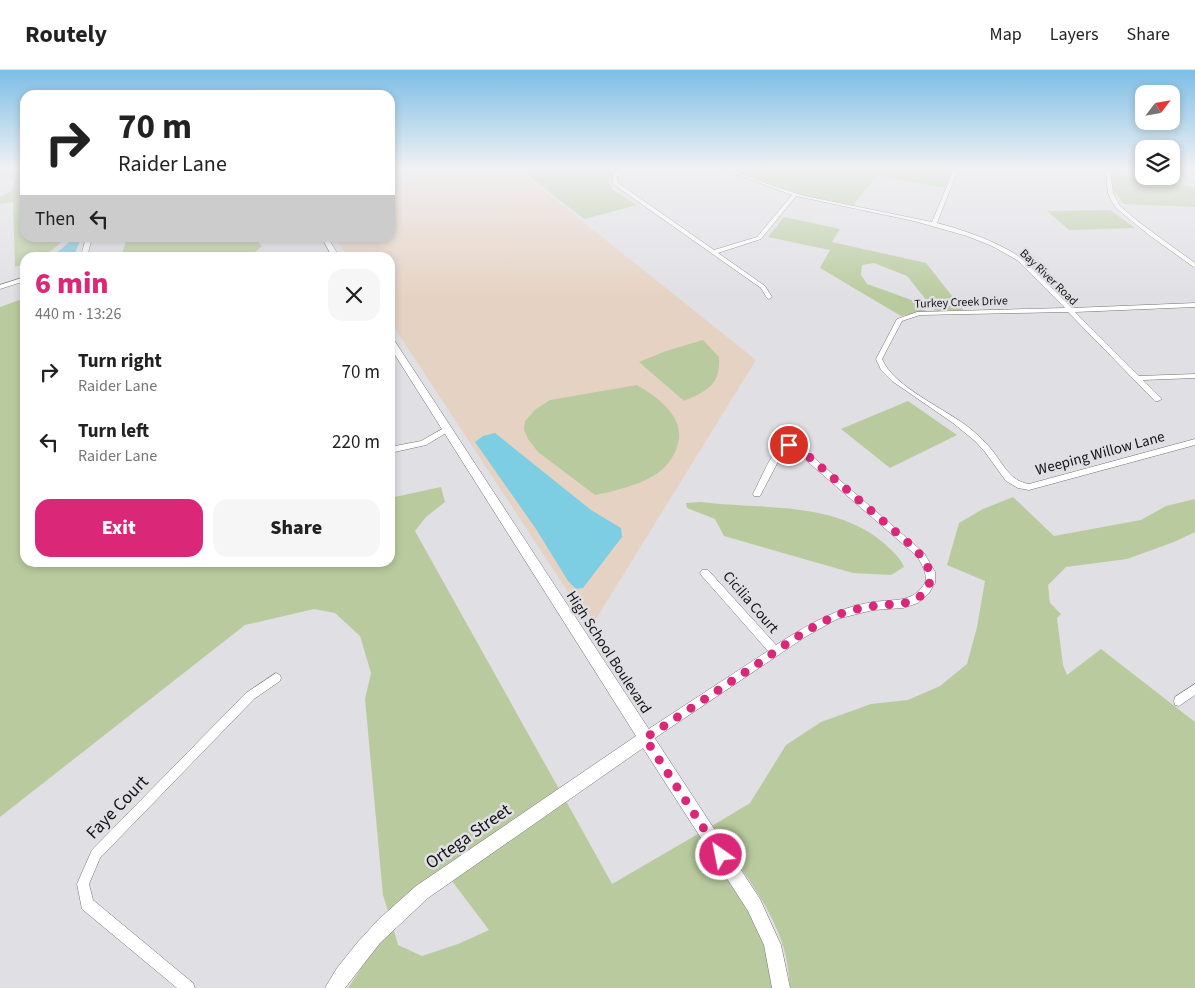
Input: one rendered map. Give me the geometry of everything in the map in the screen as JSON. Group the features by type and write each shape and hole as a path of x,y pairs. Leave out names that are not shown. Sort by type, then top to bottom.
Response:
{"street":[{"path":"656,212 763,287 769,297"},
{"path":"714,252 759,238 780,212"},
{"name":"Bay River Road","path":"875,212 964,232 1000,247 1019,259 1158,398"},
{"path":"934,225 939,212"},
{"path":"1124,212 1195,266"},
{"path":"0,287 20,281"},
{"name":"Turkey Creek Drive","path":"1013,483 1007,480 988,450 976,438 894,380 883,369 879,359 899,320 919,313 1195,305"},
{"name":"High School Boulevard","path":"395,348 754,905 768,931 778,960 781,988"},
{"path":"1137,378 1195,376"},
{"path":"395,449 423,443 447,430"},
{"name":"Weeping Willow Lane","path":"1013,483 1029,487 1195,442"},
{"path":"645,738 801,634 835,616 873,606 903,604 915,600 926,590 930,583 930,572 921,555 795,446 785,446 779,452 757,494"},
{"name":"Cicilia Court","path":"705,573 775,652"},
{"name":"Faye Court","path":"188,988 88,904 83,884 96,854 250,696 276,678"},
{"path":"1180,701 1195,690"},
{"name":"Ortega Street","path":"334,988 347,968 389,919 422,892 645,738"}],"shaded area":[{"path":"395,212 571,212 756,360 591,627 395,329 395,252 345,252 338,242 395,242"}],"green space":[{"path":"13,212 20,212 20,242 61,242 50,252 20,252 20,266 15,267"},
{"path":"575,212 611,212 584,219"},
{"path":"1048,212 1113,212 1135,228 1069,230"},
{"path":"784,217 840,229 832,242 926,263 963,310 935,311 907,276 874,263 862,265 861,275 867,284 920,303 926,311 901,316 820,268 830,250 768,237"},
{"path":"126,242 258,242 262,246 255,252 123,252"},
{"path":"20,300 20,567 395,567 395,497 441,487 445,502 426,517 415,531 559,789 388,911 383,895 365,699 371,673 360,636 335,613 314,609 245,625 0,817 0,307"},
{"path":"703,340 719,357 718,374 715,381 706,390 684,401 639,362 666,351"},
{"path":"637,385 654,396 669,410 675,418 679,437 671,460 657,473 640,483 595,495 538,452 528,439 524,429 525,421 536,409 550,400"},
{"path":"908,401 957,435 890,468 841,429"},
{"path":"1013,497 1054,536 1141,520 1166,506 1195,499 1195,532 1174,542 1127,559 1066,567 1048,585 1050,603 1061,614 1057,618 1063,665 1067,675 1101,649 1195,722 1195,988 790,988 786,957 774,922 755,889 712,826 750,803 786,745 821,722 871,704 908,700 940,686 967,664 977,627 985,581 947,565 959,523 983,509"},
{"path":"701,502 797,509 821,513 843,520 865,530 885,544 898,557 904,567 891,575 853,573 724,536 715,519 687,508 686,503"},
{"path":"566,801 612,884 698,834 739,895 757,927 770,961 773,988 348,988 371,953 393,927 398,945 422,956 458,944 489,930 452,881"}],"water":[{"path":"69,242 79,242 75,252 58,252"},
{"path":"495,433 591,510 621,528 622,537 583,588 576,589 568,581 536,529 475,442 483,436"}],"route":[{"path":"721,855 645,738 801,634 835,616 873,606 903,604 915,600 922,595 930,583 930,572 921,555 913,547 800,449 789,445"}]}
